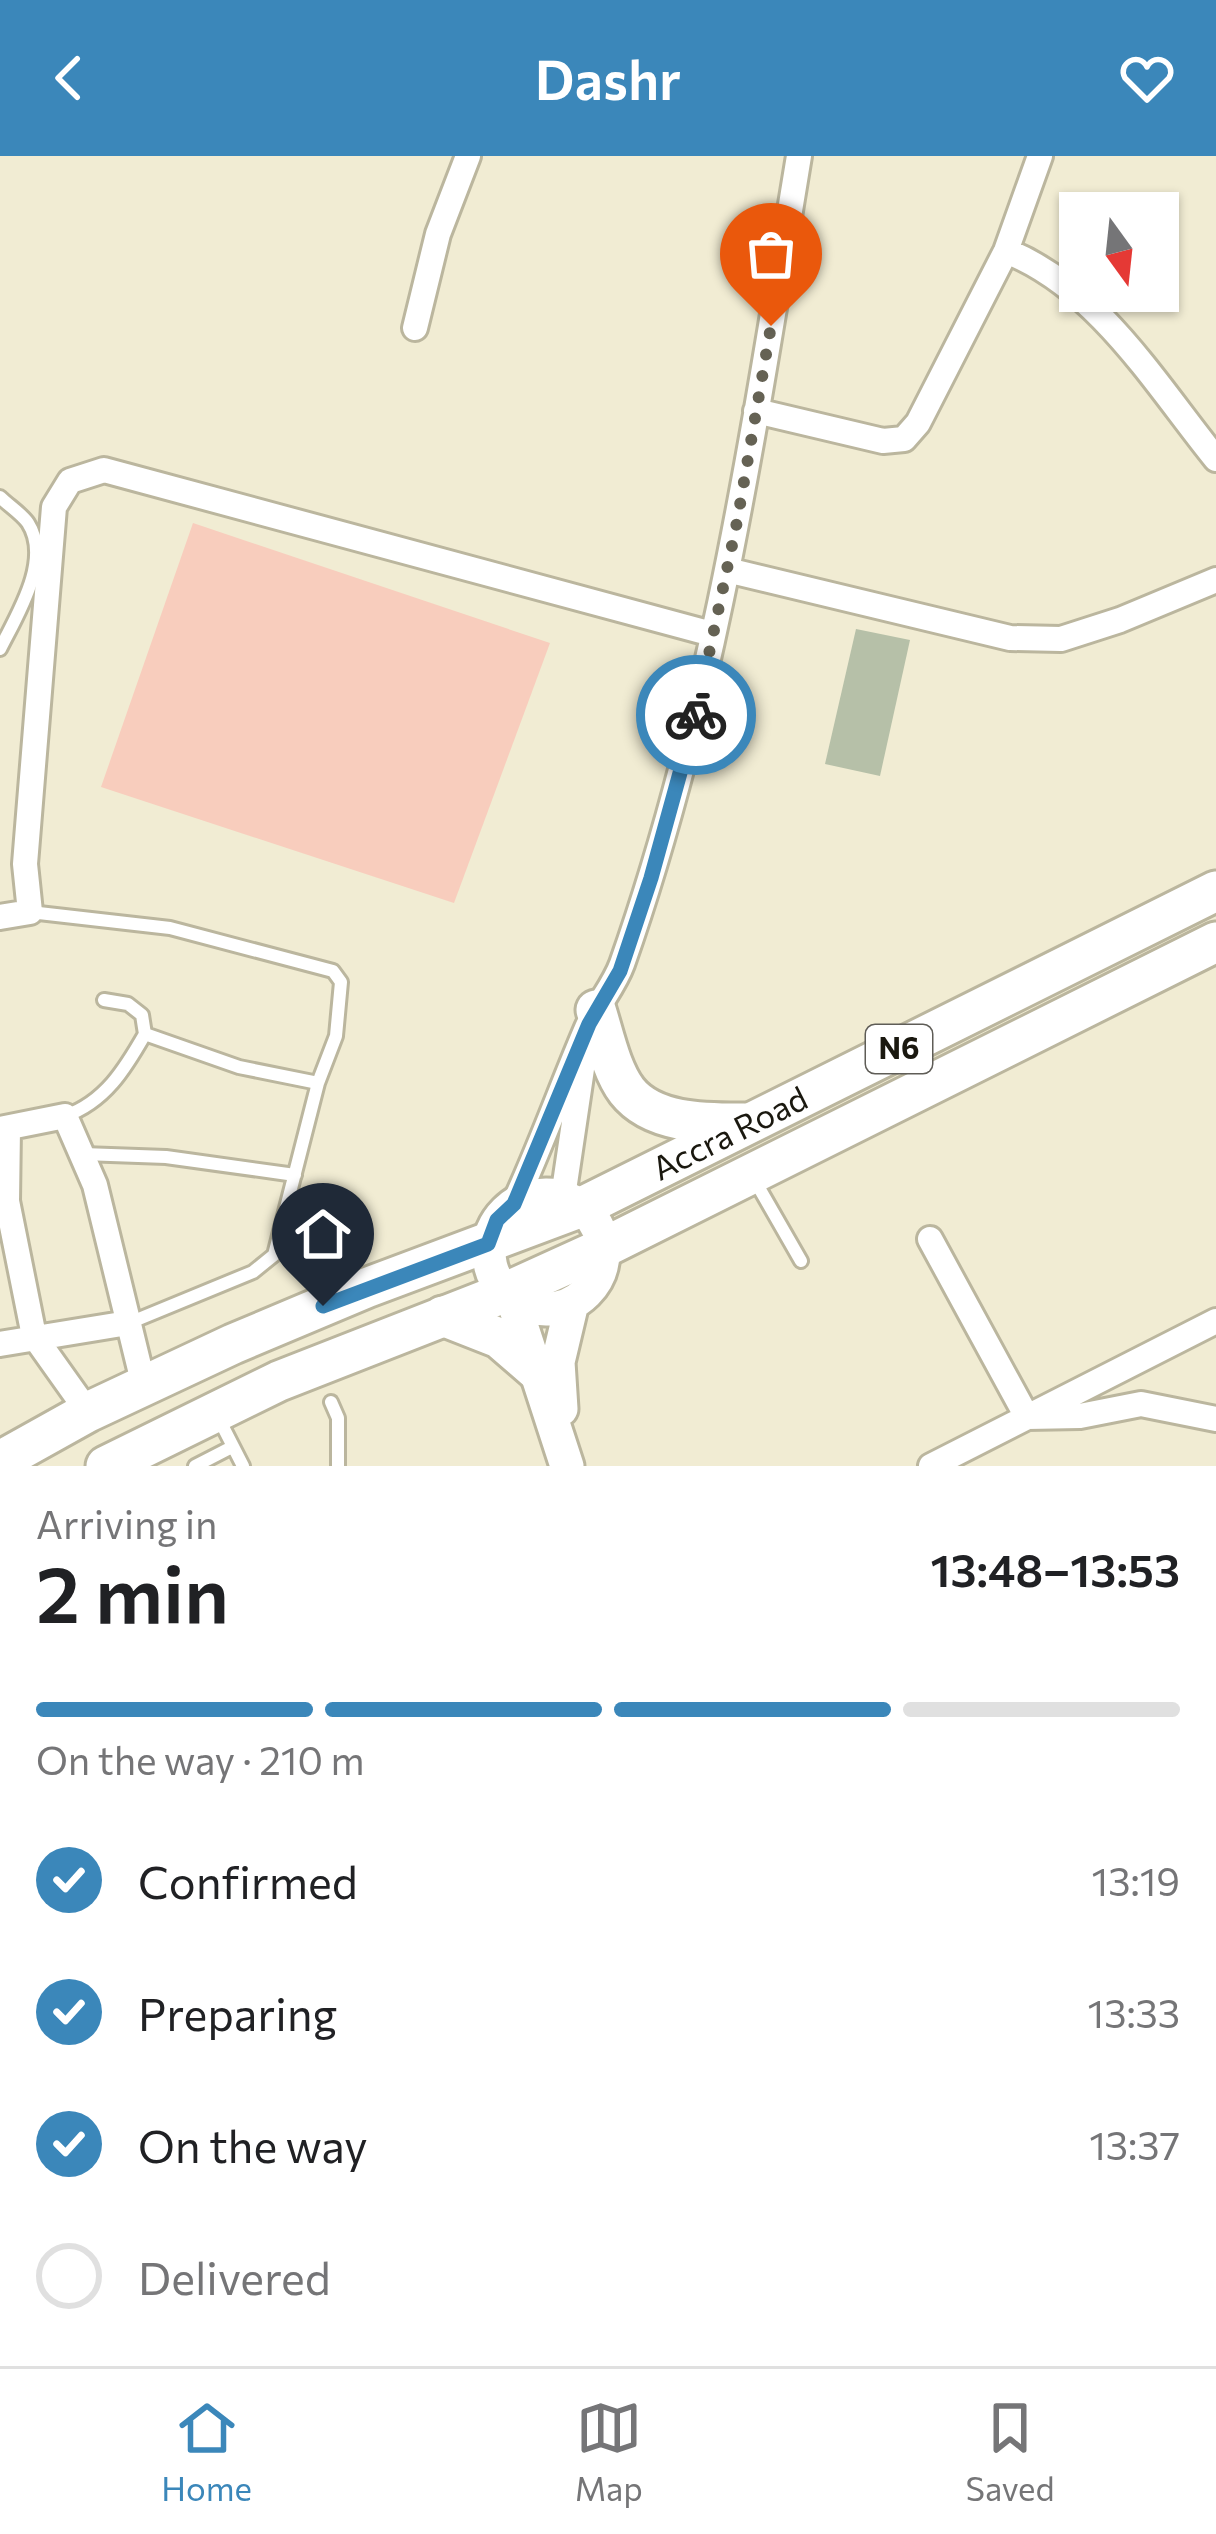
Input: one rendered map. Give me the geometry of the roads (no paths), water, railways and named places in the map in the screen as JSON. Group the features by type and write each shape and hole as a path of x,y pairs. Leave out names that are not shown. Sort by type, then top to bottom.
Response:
{"highway":[{"name":"Accra Road","path":"144,1386 365,1288 488,1244 749,1124 1216,891"},
{"name":"N6","path":"139,1456 224,1430 279,1381 442,1316 508,1296 1216,942"},
{"path":"592,1017 627,1093 664,1116 698,1123 749,1124"},
{"path":"442,1316 499,1338 536,1370"},
{"name":"N6","path":"0,1461 144,1386"}],"main road":[{"path":"508,1296 542,1309 572,1303 596,1280 603,1248 600,1233 573,1202 546,1195 514,1204 497,1220 488,1244 490,1269 508,1296 563,1450"},
{"path":"563,1450 558,1362 572,1303"}],"street":[{"path":"415,328 438,234 468,156"},
{"path":"514,1204 592,1017 620,971 693,726 727,570 800,156"},
{"path":"756,412 883,441 904,439 918,423 1006,251 1040,156"},
{"path":"1006,251 1052,273 1084,296 1216,459"},
{"path":"0,917 31,912 26,864 54,507 70,481 104,470 712,634"},
{"path":"727,570 1010,638 1061,639 1216,580"},
{"path":"573,1202 592,1017"},
{"path":"88,1412 34,1336 7,1201 4,1129 65,1116 95,1185 144,1386"},
{"path":"930,1239 1027,1418"},
{"path":"931,1466 1216,1321"},
{"path":"0,1344 128,1323"},
{"path":"1027,1418 1080,1416 1141,1404 1216,1419"}],"lane":[{"path":"0,497 29,524 37,551 25,598 0,649"},
{"path":"31,912 170,928 334,971 341,982 336,1036 318,1083 274,1255 253,1272 128,1323"},
{"path":"65,1116 85,1109 120,1076 146,1034 142,1015 128,1004 104,1000"},
{"path":"146,1034 239,1067 318,1083"},
{"path":"83,1154 166,1157 295,1175"},
{"path":"750,1172 801,1261"},
{"path":"331,1402 338,1418 338,1466"},
{"path":"195,1466 224,1430 243,1466"}]}
